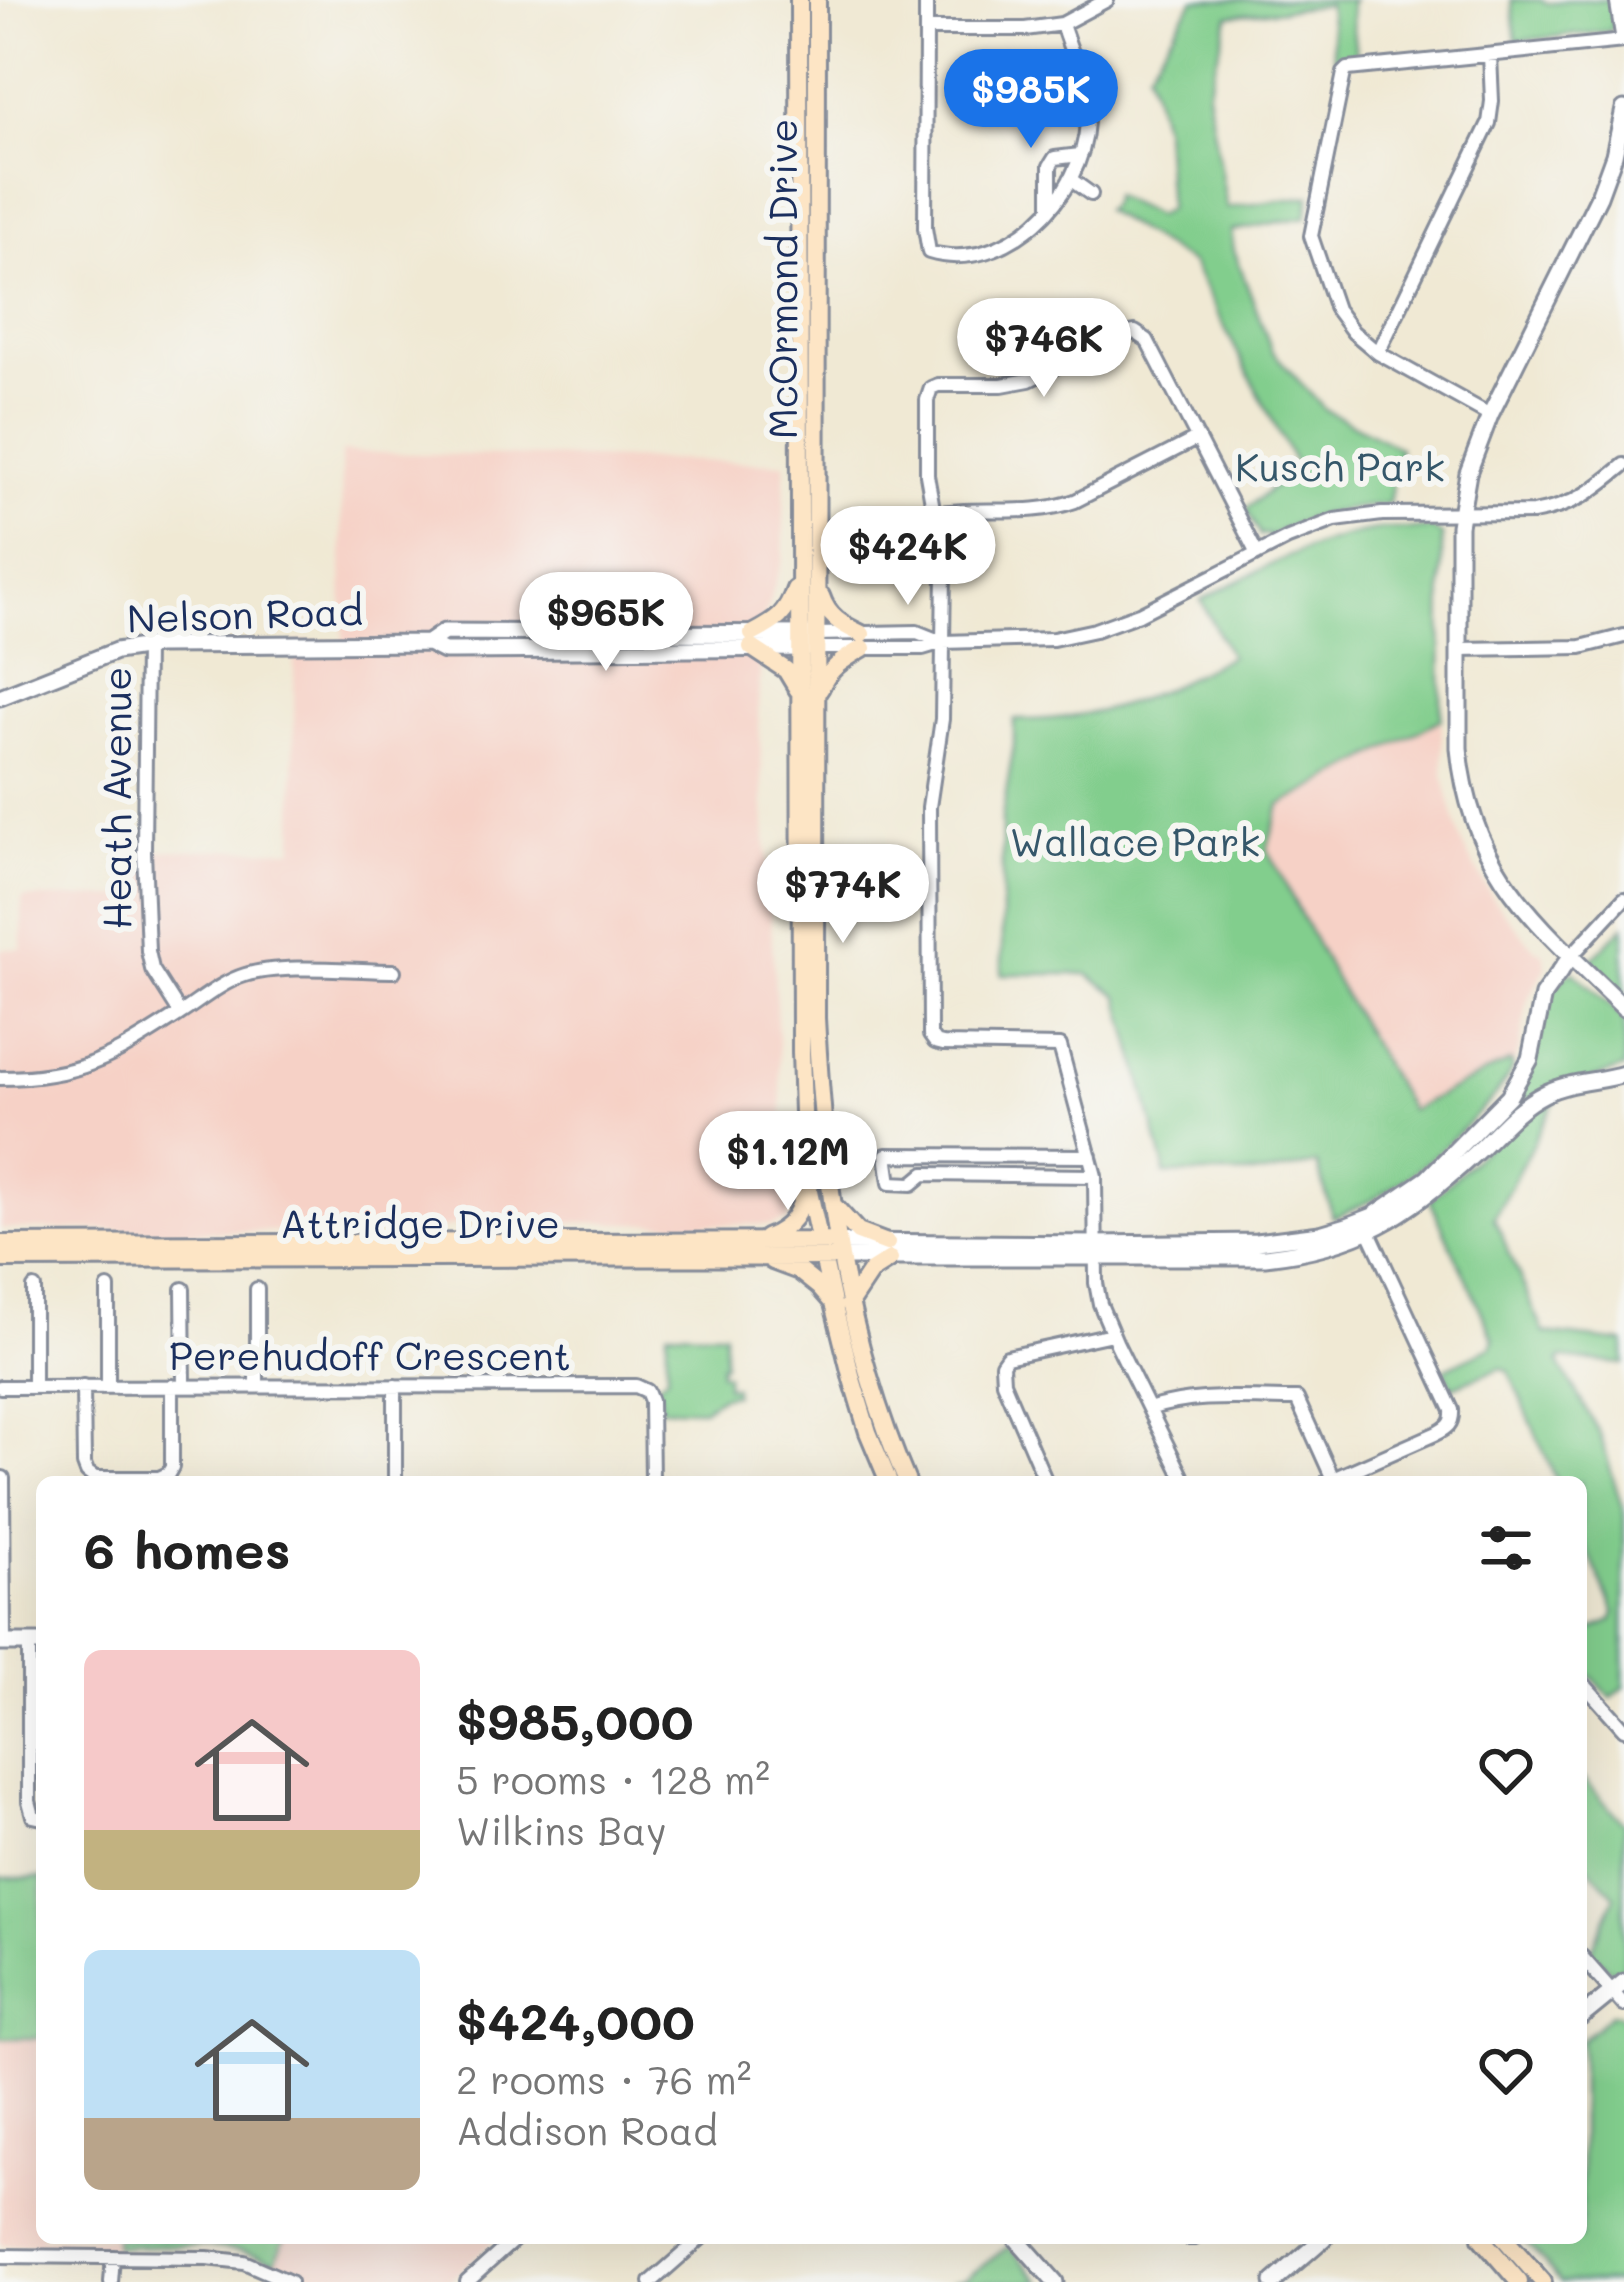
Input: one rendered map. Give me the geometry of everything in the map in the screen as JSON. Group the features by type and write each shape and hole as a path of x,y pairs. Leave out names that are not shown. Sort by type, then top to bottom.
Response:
{"main road":[{"name":"McOrmond Drive","path":"799,0 808,578"},
{"name":"McOrmond Drive","path":"817,0 808,641 816,1018 830,1249"},
{"path":"808,578 826,610 862,641 809,696 752,640 789,608 808,578"},
{"name":"McOrmond Drive","path":"809,696 801,917 805,1173 830,1249 868,1432 886,1476"},
{"path":"801,917 817,943"},
{"path":"805,1173 802,1208 760,1250 778,1265 799,1271 841,1304 888,1251 841,1217 830,1199"},
{"name":"Attridge Drive","path":"0,1244 343,1241 760,1250"},
{"name":"Attridge Drive","path":"0,1259 830,1249"},
{"name":"McOrmond Drive","path":"841,1304 904,1476"},
{"path":"1486,2244 1519,2282"},
{"path":"1509,2244 1543,2282"}],"street":[{"path":"926,0 925,228 929,252 949,258 995,250 1017,238 1040,220 1070,179 1087,121 1085,94 1062,24"},
{"path":"926,29 1025,29 1062,24 1107,0"},
{"path":"1490,415 1378,353 1353,332 1336,308 1311,236 1344,73 1624,39 1618,0"},
{"path":"1378,353 1489,124 1490,55"},
{"path":"1624,109 1619,157 1490,415 1474,455 1460,514 1461,764 1478,833 1503,881 1624,1008"},
{"path":"1050,207 1055,158 1080,155"},
{"path":"1070,179 1091,194"},
{"path":"1182,1476 1100,1304 1095,1176 1060,1046 944,1044 935,1042 930,1034 928,807 942,719 944,570 927,476 931,388 1029,380 1120,334 1135,332 1147,340 1257,554"},
{"path":"934,514 1055,508 1198,438"},
{"path":"808,641 862,641 917,632 943,642 1053,640 1139,614 1315,526 1356,516 1554,509 1586,496 1624,465"},
{"path":"1460,649 1581,647 1624,636"},
{"name":"Nelson Road","path":"0,698 88,661 146,646 428,643 454,651 808,641"},
{"name":"Heath Avenue","path":"146,646 148,951 152,969 180,1013"},
{"path":"1366,1226 1427,1180 1509,1096 1530,1059 1543,995 1571,956 1624,899"},
{"path":"0,1078 61,1074 96,1064 245,975 277,970 394,971"},
{"path":"830,1249 1095,1251 1287,1239 1366,1226 1433,1192 1522,1108 1544,1094 1624,1074"},
{"path":"1090,1156 886,1155 890,1183 912,1184 924,1174 1095,1176"},
{"path":"1338,1476 1435,1434 1448,1427 1453,1415 1366,1226"},
{"path":"34,1288 34,1387"},
{"path":"108,1288 108,1386"},
{"path":"163,1476 172,1467 183,1288"},
{"path":"257,1289 257,1386"},
{"path":"1043,1476 1003,1382 1001,1364 1007,1357 1112,1334"},
{"path":"83,1386 84,1464 92,1476"},
{"path":"394,1386 394,1476"},
{"name":"Perehudoff Crescent","path":"0,1387 645,1388 651,1401 652,1476"},
{"path":"1149,1409 1192,1398 1297,1399 1327,1476"},
{"path":"3,1478 2,1643 36,1643 28,1801 36,1817"},
{"path":"1587,1688 1624,1730"},
{"path":"1587,1963 1620,1993 1587,2015"},
{"path":"477,2279 510,2244"},
{"path":"651,2282 694,2244"},
{"path":"1021,2244 1055,2282"},
{"path":"1274,2282 1317,2244"},
{"path":"1289,2282 1330,2244"},
{"path":"0,2256 207,2258 244,2263 290,2282"},
{"path":"111,2282 112,2257"}],"shaded area":[{"path":"341,452 785,463 783,559 763,621 758,708 789,1220 770,1225 467,1221 442,1229 383,1221 349,1232 0,1229 0,949 22,949 22,898 144,897 144,851 294,849 294,642 343,641"},
{"path":"1441,719 1444,779 1460,839 1492,898 1544,954 1546,967 1528,998 1512,1067 1509,1062 1410,1110 1330,971 1267,848 1280,806"},
{"path":"0,2038 36,2038 36,2244 115,2247 0,2245"},
{"path":"282,2244 490,2244 447,2282 311,2282 275,2261"}],"green space":[{"name":"Kusch Park","path":"1194,0 1353,0 1356,54 1338,60 1328,5 1229,16 1207,92 1227,208 1310,196 1306,217 1231,231 1272,351 1324,409 1399,448 1389,503 1311,517 1269,538 1260,536 1246,509 1297,468 1192,264 1104,210 1113,195 1156,216 1168,209 1163,130 1148,71"},
{"path":"1511,0 1547,4 1610,0 1613,25 1609,31 1516,41"},
{"name":"Wallace Park","path":"1383,529 1431,529 1442,535 1441,719 1280,806 1267,849 1410,1110 1510,1061 1512,1067 1490,1101 1425,1163 1373,1200 1333,1217 1317,1164 1264,1174 1165,1174 1119,996 1087,974 1002,974 1002,817 1014,720 1101,711 1202,671 1230,656 1201,600 1311,547"},
{"path":"1624,926 1624,999 1588,963"},
{"path":"1574,972 1624,1019 1624,1068 1518,1103 1514,1099 1546,1000 1566,974"},
{"path":"1559,1093 1494,1218 1544,1333 1624,1342 1624,1364 1562,1358 1559,1363 1600,1434 1624,1514 1624,1687 1611,1698 1587,1672 1587,1631 1612,1621 1615,1613 1587,1550 1587,1476 1554,1476 1508,1370 1501,1368 1452,1387 1444,1369 1491,1347 1494,1339 1430,1200 1517,1118"},
{"path":"667,1331 724,1332 720,1373 726,1374 726,1387 734,1387 734,1394 721,1396 703,1409 661,1408 658,1384 667,1376"},
{"path":"1587,1783 1624,1824 1624,1966 1609,1970 1591,1951 1615,1896 1587,1865"},
{"path":"0,1878 36,1878 36,2038 0,2038"},
{"path":"1611,2014 1624,2020 1624,2282 1561,2282 1527,2244 1587,2244 1587,2035"},
{"path":"282,2244 275,2261 216,2247 115,2247"},
{"path":"1009,2246 1041,2282 951,2282 966,2278"}]}
